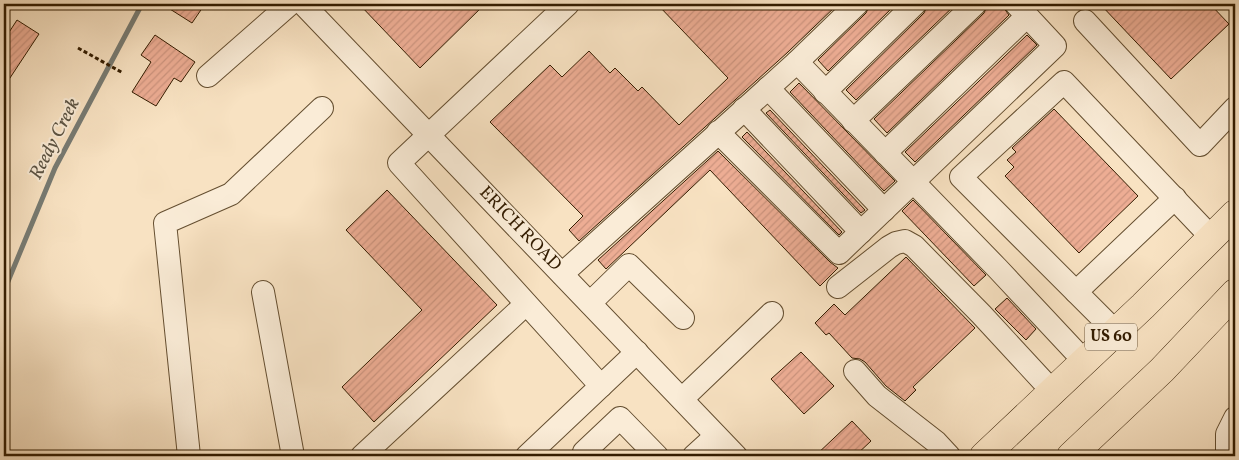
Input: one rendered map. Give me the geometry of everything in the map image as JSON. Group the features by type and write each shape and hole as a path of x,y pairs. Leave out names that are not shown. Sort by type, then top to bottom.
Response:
{"main road":[{"name":"US 60","path":"984,456 1116,332 1235,214"},
{"path":"1071,456 1162,370 1235,293"}],"street":[{"path":"208,76 290,4"},
{"name":"ERICH ROAD","path":"303,4 736,456"},
{"path":"568,4 398,163 601,386"},
{"path":"562,274 768,88 857,4"},
{"path":"825,92 915,4"},
{"path":"853,121 976,4"},
{"path":"718,132 839,253 1055,46 1021,10 885,153"},
{"path":"1085,21 1200,145 1235,108"},
{"path":"796,62 1084,362"},
{"path":"1116,332 962,178 1064,82 1212,238"},
{"path":"768,88 884,210"},
{"path":"189,456 165,223 231,194 322,108"},
{"path":"744,109 861,232"},
{"path":"1076,292 1175,198"},
{"path":"838,287 889,247 905,241 914,246 981,314 1053,392"},
{"path":"590,303 629,265 683,318"},
{"path":"263,292 293,456"},
{"path":"362,456 526,304"},
{"path":"682,399 772,313"},
{"path":"527,456 637,352"},
{"path":"855,371 877,396 936,442 949,456"},
{"path":"588,456 584,452 620,418 657,456"},
{"path":"1227,456 1227,434 1235,418"},
{"path":"694,456 716,436"}],"path":[{"path":"78,48 123,73"}],"building":[{"path":"162,4 205,4 192,23"},
{"path":"359,4 485,4 420,68"},
{"path":"657,4 838,4 788,52 579,241 569,230 583,216 490,122 550,65 562,77 589,51 610,73 615,68 638,91 642,87 679,125 728,78"},
{"path":"870,4 896,4 828,71 818,60 866,13"},
{"path":"928,4 956,4 856,100 846,90 924,13"},
{"path":"988,4 1003,4 1009,15 887,133 874,119 984,13"},
{"path":"1100,4 1210,4 1229,24 1171,79"},
{"path":"17,20 39,34 4,87 4,40"},
{"path":"155,35 195,62 181,82 174,78 156,106 132,92 151,62 141,55"},
{"path":"1027,35 1037,45 915,162 905,152"},
{"path":"799,83 895,181 884,191 790,92"},
{"path":"1054,109 1138,196 1079,253 1005,176 1014,167 1007,160 1016,152 1012,148"},
{"path":"770,110 865,210 861,213 766,113"},
{"path":"747,132 842,232 839,235 742,137"},
{"path":"718,151 838,268 820,286 710,170 606,269 598,260"},
{"path":"387,190 497,305 374,422 342,387 422,310 346,230"},
{"path":"913,200 986,275 974,286 902,211"},
{"path":"906,257 975,328 913,387 916,390 905,401 886,386 865,362 852,358 829,333 826,335 815,323 834,304 845,315"},
{"path":"1007,298 1036,329 1026,340 995,309"},
{"path":"801,352 834,386 804,414 771,379"},
{"path":"852,421 871,441 855,456 815,456"}],"waterway":[{"name":"Reedy Creek","path":"4,291 55,168 142,4"}]}
